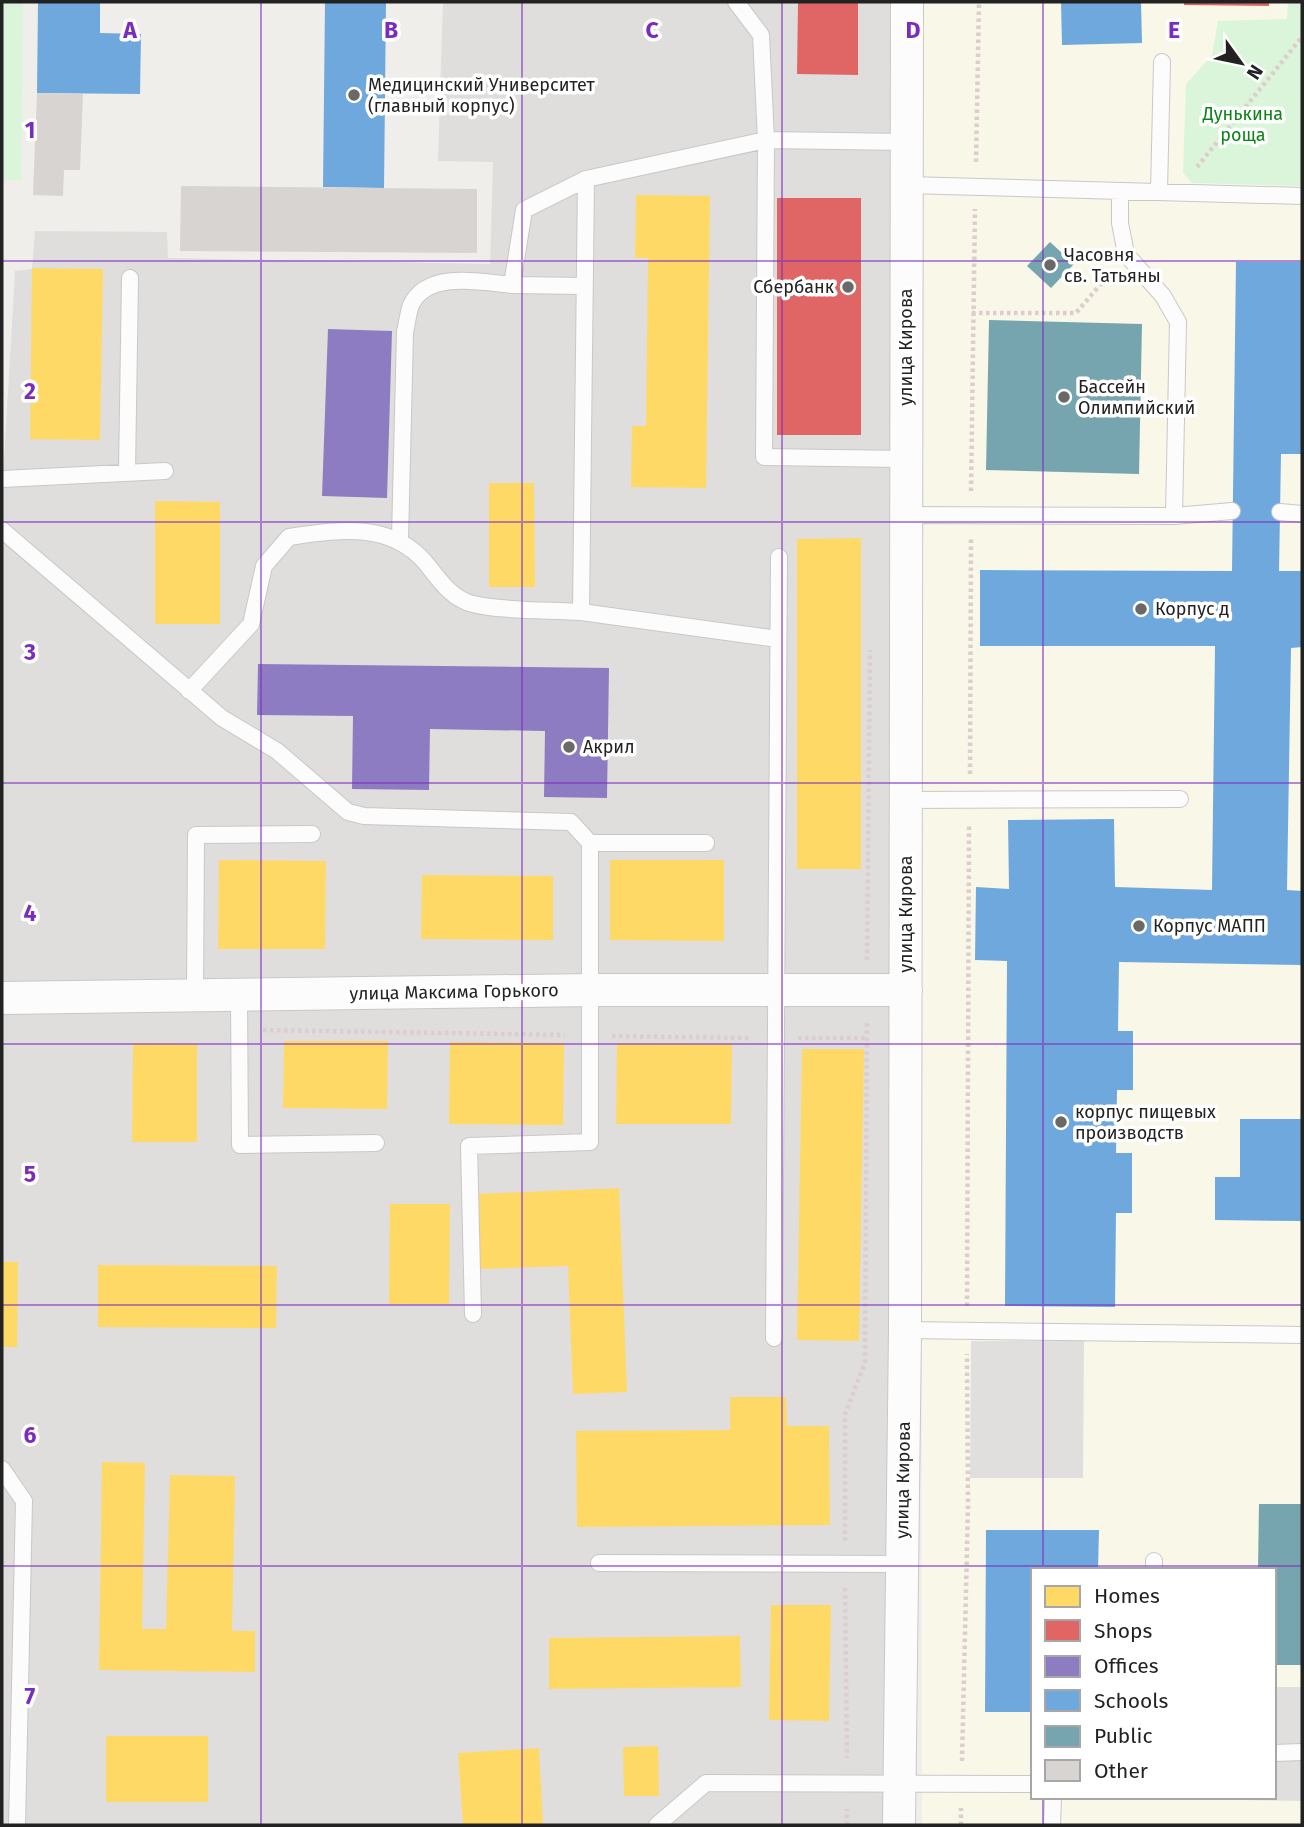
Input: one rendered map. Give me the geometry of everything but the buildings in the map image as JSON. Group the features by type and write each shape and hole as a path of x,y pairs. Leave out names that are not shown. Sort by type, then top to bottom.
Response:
{"street":[{"name":"улица Кирова","path":"899,1825 905,1330 907,2"},
{"name":"улица Максима Горького","path":"2,998 592,990 906,990"}],"lane":[{"path":"736,2 761,34 766,140 764,457 906,459"},
{"path":"1159,191 1162,62"},
{"path":"512,285 524,210 586,179 766,140 907,142"},
{"path":"581,612 586,179"},
{"path":"907,185 1302,196"},
{"path":"1120,191 1120,223 1126,254 1163,296 1178,322 1174,516"},
{"path":"127,471 130,278"},
{"path":"400,539 405,332 411,304 427,286 466,280 512,285 585,286"},
{"path":"2,479 165,471"},
{"path":"905,515 1174,516 1232,511"},
{"path":"1280,512 1302,514"},
{"path":"2,530 188,691 222,718 277,751 348,812 363,816 571,822 590,843 590,1142 469,1146 473,1314"},
{"path":"188,691 251,624 264,565 289,537 370,532 400,539 423,560 446,588 472,604 581,612 778,639"},
{"path":"774,1338 779,557"},
{"path":"905,800 1180,799"},
{"path":"195,995 196,835 312,834"},
{"path":"590,843 706,843"},
{"path":"239,995 240,1145 376,1143"},
{"path":"905,1330 1302,1335"},
{"path":"2,1469 24,1501 17,1825"},
{"path":"599,1563 902,1564"},
{"path":"1276,1753 1302,1752"},
{"path":"657,1825 706,1783 1031,1784"},
{"path":"1052,1825 1053,1799"}],"path":[{"path":"961,1825 968,1505 966,1330 971,514 979,2"},
{"path":"1177,192 1302,37"},
{"path":"847,1825 845,1414 865,1363 867,1014"},
{"path":"239,1030 867,1038"}],"shaded area":[{"path":"443,2 895,2 889,1825 2,1825 2,494 15,271 32,269 35,231 167,232 168,258 490,264 493,162 438,161"},
{"path":"921,2 1302,2 1302,1825 922,1825"},
{"path":"971,1341 1084,1341 1083,1478 970,1478"},
{"path":"1276,1687 1302,1687 1302,1801 1244,1800 1276,1799"}],"green space":[{"path":"2,2 23,2 21,180 2,180"},
{"name":"Дунькина роща","path":"1288,2 1302,2 1302,186 1192,183 1183,173 1186,84 1212,55 1218,21 1287,19"}],"place":[{"name":"Медицинский Университет (главный корпус)","path":"354,95"},
{"name":"Часовня св. Татьяны","path":"1050,265"},
{"name":"Сбербанк","path":"848,287"},
{"name":"Бассейн Олимпийский","path":"1064,397"},
{"name":"Корпус д","path":"1141,609"},
{"name":"Акрил","path":"569,747"},
{"name":"Корпус МАПП","path":"1139,926"},
{"name":"корпус пищевых производств","path":"1061,1122"}]}
